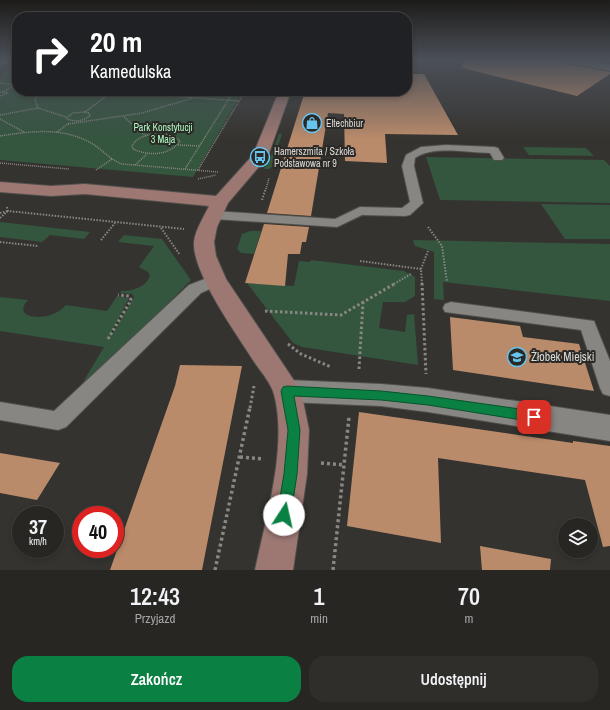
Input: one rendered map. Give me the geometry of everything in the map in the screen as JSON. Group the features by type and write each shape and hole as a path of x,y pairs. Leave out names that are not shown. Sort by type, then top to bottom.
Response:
{"street":[{"path":"274,570 291,474 294,430 287,391 207,284 204,242 217,208 260,156 283,96"},
{"path":"0,176 62,181 85,189 217,208"},
{"path":"2,194 85,189"},
{"path":"287,391 381,395 428,400 610,428"}],"lane":[{"path":"217,208 256,218 337,223 360,211 405,212 417,203 408,166 410,157 421,150 494,150 498,158"},
{"path":"0,411 58,421 190,294 207,284"},
{"path":"451,308 588,325 610,388"}],"path":[{"path":"3,92 12,87"},
{"path":"0,92 8,93 0,96"},
{"path":"37,96 35,100 38,108"},
{"path":"84,112 106,96"},
{"path":"174,96 239,101"},
{"path":"185,169 231,96"},
{"path":"198,170 242,96"},
{"path":"68,124 124,117 158,110 195,98"},
{"path":"0,116 38,108 66,117 66,120 83,120 90,116 89,113 84,112 73,113 66,117"},
{"path":"124,117 146,136"},
{"path":"0,119 25,132"},
{"path":"56,132 73,121"},
{"path":"0,136 25,132 56,132 89,142 112,159 122,164 219,172"},
{"path":"178,145 180,141 178,138 169,135 146,136 136,140 132,146 136,151 148,153 164,152 178,145 200,146"},
{"path":"135,165 148,153"},
{"path":"94,172 112,159"},
{"path":"256,218 270,172"},
{"path":"2,194 8,211"},
{"path":"0,218 8,211"},
{"path":"0,213 8,211 161,228 207,284"},
{"path":"101,240 116,223"},
{"path":"428,226 442,246 447,282"},
{"path":"0,242 38,246"},
{"path":"428,251 421,269 428,400"},
{"path":"360,261 421,269"},
{"path":"267,317 262,311 341,315 411,274"},
{"path":"108,340 131,300 129,296 118,295"},
{"path":"363,302 358,374 381,378 381,395"},
{"path":"285,340 292,349 301,354 338,369"},
{"path":"215,570 255,381"},
{"path":"334,570 349,410"}],"green space":[{"name":"Park Konstytucji 3 Maja","path":"0,87 12,87 12,96 240,96 193,177 0,160"},
{"path":"279,134 282,134 272,165 273,166 269,169 265,169 264,168 270,158"},
{"path":"523,147 586,148 594,156 529,155"},
{"path":"426,157 604,160 610,166 610,203 440,200"},
{"path":"541,204 610,205 610,239 565,239"},
{"path":"0,222 90,232 84,239 50,235 42,242 0,237"},
{"path":"250,231 261,231 254,254 241,253 237,249 242,234"},
{"path":"124,235 162,239 191,280 135,337 79,389 104,347 0,331 0,297 28,300 24,307 24,312 35,317 51,315 60,311 66,305 107,311 117,296 128,298 111,333 113,333 134,297 132,294 120,293 121,291 139,288 146,283 150,275 148,272 139,267 154,246 118,242"},
{"path":"413,240 610,244 610,301 443,282 444,300 434,299 434,252 415,246"},
{"path":"311,260 404,271 415,277 415,296 405,302 383,302 379,328 405,332 407,315 414,314 418,365 302,347 293,343 247,283 294,286 299,261 310,262"}],"building":[{"path":"412,87 431,87 458,135 385,134 387,163 345,161 344,114 328,113 311,216 267,213 303,96 412,96"},
{"path":"538,87 591,87 577,96"},
{"path":"264,224 309,227 306,242 302,242 300,254 288,254 285,286 245,283"},
{"name":"Żłobek Miejski","path":"450,317 520,326 523,337 579,344 594,391 453,370"},
{"path":"180,365 242,366 202,570 110,570 114,558 124,558 124,530 175,386"},
{"path":"359,412 573,443 573,441 610,446 610,546 603,547 598,528 598,518 595,518 585,480 438,458 441,543 347,526"},
{"path":"0,453 60,463 37,500 0,493"},
{"path":"480,546 551,559 550,570 482,570"}],"place":[{"name":"Eltechbiur","path":"312,123"},
{"name":"Hamerszmita / Szkoła Podstawowa nr 9","path":"260,157"},
{"name":"Żłobek Miejski","path":"517,357"}],"route":[{"path":"284,515 291,474 294,430 287,391 381,395 428,400 534,417"}]}
